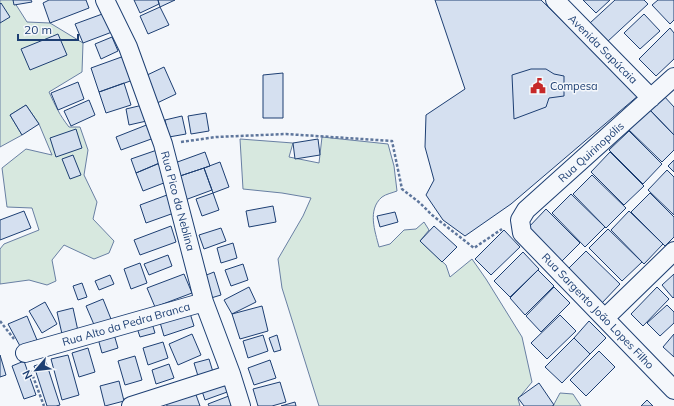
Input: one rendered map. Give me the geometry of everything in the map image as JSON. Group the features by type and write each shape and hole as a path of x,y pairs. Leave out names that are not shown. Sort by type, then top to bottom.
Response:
{"street":[{"name":"Rua Pico da Neblina","path":"104,0 128,47 163,144 204,302 231,374 241,406"},
{"name":"Avenida Sapúcaia","path":"555,0 651,98"},
{"name":"Rua Quirinopólis","path":"522,233 520,220 526,210 674,77"},
{"name":"Rua Sargento João Lopes Filho","path":"522,233 606,318 674,390"},
{"path":"606,318 674,251"},
{"name":"Rua Alto da Pedra Branca","path":"25,353 204,302"},
{"path":"131,406 231,374"}],"path":[{"path":"163,144 216,137 286,134 392,141 402,189 474,248 508,224 522,233"}],"shaded area":[{"path":"0,0 13,0 27,22 50,23 83,43 82,72 49,92 60,115 69,127 80,127 88,150 84,175 97,202 93,219 114,241 109,253 94,259 64,245 52,260 56,281 47,285 29,280 0,284 0,249 4,244 39,230 32,208 7,207 2,168 26,149 52,155 39,124 26,105 10,115 22,135 0,147"},
{"path":"322,137 388,144 394,166 397,191 382,197 377,202 373,214 373,221 379,247 390,244 404,230 416,229 424,222 429,230 420,241 446,265 450,277 472,259 522,337 532,382 518,399 520,406 319,406 282,288 278,259 303,216 311,198 243,189 240,139 293,143 289,157 319,163"},
{"path":"560,393 573,394 581,406 553,406"}],"building":[{"path":"13,0 31,0 32,2 14,5"},
{"path":"49,0 86,0 89,8 50,23 43,3"},
{"path":"134,0 158,0 159,4 140,13"},
{"path":"158,0 175,0 160,7"},
{"path":"435,0 541,0 639,95 511,204 465,236 443,220 426,195 434,180 425,147 426,115 465,89"},
{"path":"583,0 610,0 596,13"},
{"path":"615,0 644,0 648,4 607,42 590,23"},
{"path":"658,0 674,0 674,20 670,24 652,5"},
{"path":"1,3 10,17 0,23 0,4"},
{"path":"160,7 169,25 148,34 140,16"},
{"path":"105,13 112,32 83,43 75,24"},
{"path":"644,14 660,31 640,49 624,33"},
{"path":"670,28 674,33 674,59 656,76 639,59"},
{"path":"58,34 67,55 30,70 21,49"},
{"path":"112,37 118,51 101,59 95,44"},
{"path":"127,55 136,79 99,92 91,68"},
{"path":"164,67 176,94 155,104 143,77"},
{"name":"Compesa","path":"531,69 546,69 554,74 564,76 564,96 549,98 546,107 514,119 512,75"},
{"path":"283,73 283,118 263,118 263,75"},
{"path":"78,82 84,99 58,110 51,93"},
{"path":"124,83 131,105 106,113 99,92"},
{"path":"663,95 674,107 674,135 649,109"},
{"path":"89,100 95,115 71,126 64,111"},
{"path":"147,104 151,120 129,125 126,109"},
{"path":"26,105 39,124 22,135 10,115"},
{"path":"649,109 674,135 674,150 662,162 628,129"},
{"path":"206,113 209,131 191,134 188,116"},
{"path":"182,116 186,134 169,137 165,120"},
{"path":"149,124 154,138 121,150 116,137"},
{"path":"76,129 82,148 56,157 50,138"},
{"path":"629,131 662,164 643,184 609,150"},
{"path":"318,139 320,155 295,159 293,143"},
{"path":"157,150 162,162 136,173 131,159"},
{"path":"205,152 210,166 177,177 172,164"},
{"path":"610,152 644,186 624,205 591,172"},
{"path":"73,155 81,175 70,179 62,159"},
{"path":"674,160 674,172 668,166"},
{"path":"162,162 169,181 143,191 136,173"},
{"path":"220,162 229,187 213,193 204,168"},
{"path":"204,168 212,190 185,200 177,177"},
{"path":"667,170 674,177 674,215 648,190"},
{"path":"592,175 626,208 606,228 573,194"},
{"path":"213,193 219,210 202,216 196,199"},
{"path":"650,193 674,217 674,237 665,246 631,212"},
{"path":"571,194 605,227 585,247 552,213"},
{"path":"167,195 174,213 146,223 140,205"},
{"path":"273,206 276,222 249,227 246,211"},
{"path":"546,209 580,243 561,262 527,229"},
{"path":"24,211 31,228 0,240 0,220"},
{"path":"629,211 663,244 644,264 611,230"},
{"path":"395,212 398,222 380,227 377,216"},
{"path":"171,226 176,242 140,255 134,240"},
{"path":"434,226 457,247 442,262 420,241"},
{"path":"221,228 226,241 204,249 199,235"},
{"path":"608,229 642,262 622,281 589,248"},
{"path":"504,230 520,247 491,275 475,259"},
{"path":"233,243 237,258 221,263 217,248"},
{"path":"586,251 620,284 601,304 567,270"},
{"path":"523,252 539,269 510,297 494,281"},
{"path":"168,255 172,266 149,275 144,264"},
{"path":"140,263 147,283 131,289 124,269"},
{"path":"243,264 248,280 231,286 225,270"},
{"path":"538,270 554,286 525,315 510,298"},
{"path":"214,272 221,295 211,298 204,276"},
{"path":"184,274 192,293 155,307 147,288"},
{"path":"674,274 674,297 673,298 662,285"},
{"path":"110,275 114,284 99,290 95,281"},
{"path":"82,283 87,297 78,300 73,286"},
{"path":"249,287 256,302 232,314 224,300"},
{"path":"554,287 570,303 541,332 526,316"},
{"path":"657,287 669,299 643,326 631,314"},
{"path":"103,299 111,319 95,327 86,306"},
{"path":"45,302 57,324 42,333 29,311"},
{"path":"667,305 674,312 674,323 660,336 647,323"},
{"path":"262,306 268,331 240,339 232,314"},
{"path":"73,308 78,331 62,334 57,312"},
{"path":"189,310 194,326 164,336 159,319"},
{"path":"560,315 576,331 547,359 531,343"},
{"path":"27,316 37,340 20,346 8,324"},
{"path":"151,320 155,333 140,337 136,325"},
{"path":"589,321 606,338 590,354 574,338"},
{"path":"113,331 118,348 102,353 97,335"},
{"path":"192,334 201,355 178,365 169,344"},
{"path":"674,334 674,357 663,347"},
{"path":"263,335 268,351 248,358 243,341"},
{"path":"277,335 281,350 274,352 269,338"},
{"path":"574,338 590,354 562,383 545,367"},
{"path":"163,342 168,358 148,365 143,348"},
{"path":"88,348 95,372 79,377 72,353"},
{"path":"599,351 615,367 586,396 570,380"},
{"path":"0,355 6,375 0,377"},
{"path":"68,355 79,395 62,400 51,359"},
{"path":"135,356 142,380 125,385 118,361"},
{"path":"209,359 213,372 198,376 194,363"},
{"path":"270,360 276,378 254,385 248,368"},
{"path":"24,361 36,395 24,399 12,366"},
{"path":"46,362 60,405 47,406 34,366"},
{"path":"169,364 174,378 156,384 152,370"},
{"path":"119,381 124,401 105,406 100,386"},
{"path":"227,382 230,391 205,400 202,391"},
{"path":"280,382 286,402 272,406 258,406 253,389"},
{"path":"539,383 554,405 524,406 518,398"},
{"path":"195,392 200,406 167,406 166,403"},
{"path":"234,394 238,406 209,406 208,404"},
{"path":"647,400 653,406 641,406"},
{"path":"295,402 296,406 281,406"}],"place":[{"name":"Compesa","path":"538,86"}]}
